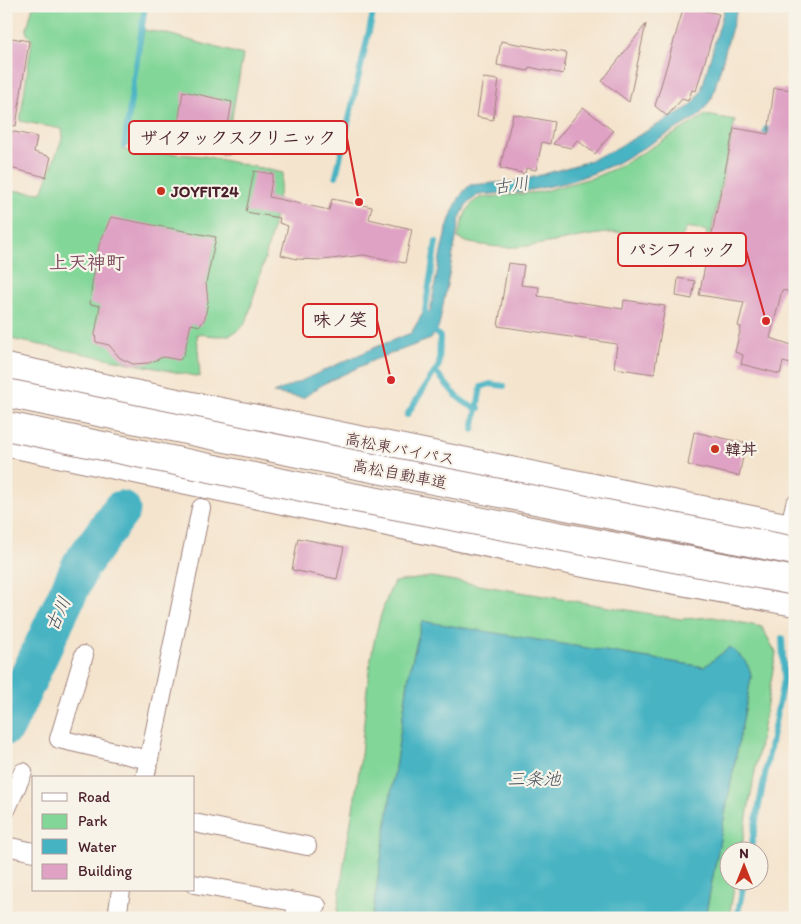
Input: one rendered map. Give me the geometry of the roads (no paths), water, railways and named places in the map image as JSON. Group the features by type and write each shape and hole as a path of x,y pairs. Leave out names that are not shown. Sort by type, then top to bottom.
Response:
{"highway":[{"name":"高松東バイパス","path":"6,368 598,490 793,528"},
{"path":"6,388 532,494 598,490"},
{"name":"高松自動車道","path":"6,393 346,463 793,528"},
{"name":"高松自動車道","path":"6,426 341,495 795,580"},
{"path":"6,431 340,500 525,535 580,562"},
{"path":"6,442 580,562 784,599"}],"street":[{"path":"145,776 201,508"},
{"path":"784,599 793,528"},
{"path":"84,655 59,739 149,760"},
{"path":"6,810 23,772"},
{"path":"195,823 307,846"},
{"path":"6,846 32,852"},
{"path":"195,884 296,910 317,906"},
{"path":"117,918 121,892"}],"water":[{"path":"725,6 738,6 712,98 699,116 617,163 594,173 565,183 521,192 478,195 466,205 460,218 439,326 431,339 374,360 325,383 303,398 273,393 411,333 423,313 430,312 448,226 461,195 470,185 520,181 586,162 613,150 689,107 701,91"},
{"name":"三条池","path":"422,621 704,667 730,647 747,664 751,678 720,842 718,842 705,918 372,918 410,669"}],"waterway":[{"path":"124,146 145,6"},
{"path":"336,176 374,9"},
{"path":"764,141 766,129"},
{"path":"407,415 439,365 440,337 429,325 425,311 436,242"},
{"path":"435,371 460,399 479,408"},
{"path":"473,430 481,387 490,384 504,386"},
{"name":"古川","path":"6,726 81,565 121,510"},
{"path":"752,842 784,676 782,638"},
{"path":"737,918 742,892"}],"place":[{"name":"JOYFIT24","path":"161,191"},
{"name":"ザイタックスクリニック","path":"359,202"},
{"name":"パシフィック","path":"766,321"},
{"name":"味ノ笑","path":"391,380"},
{"name":"韓丼","path":"715,449"}],"district":[{"name":"上天神町","path":"87,262"}]}
